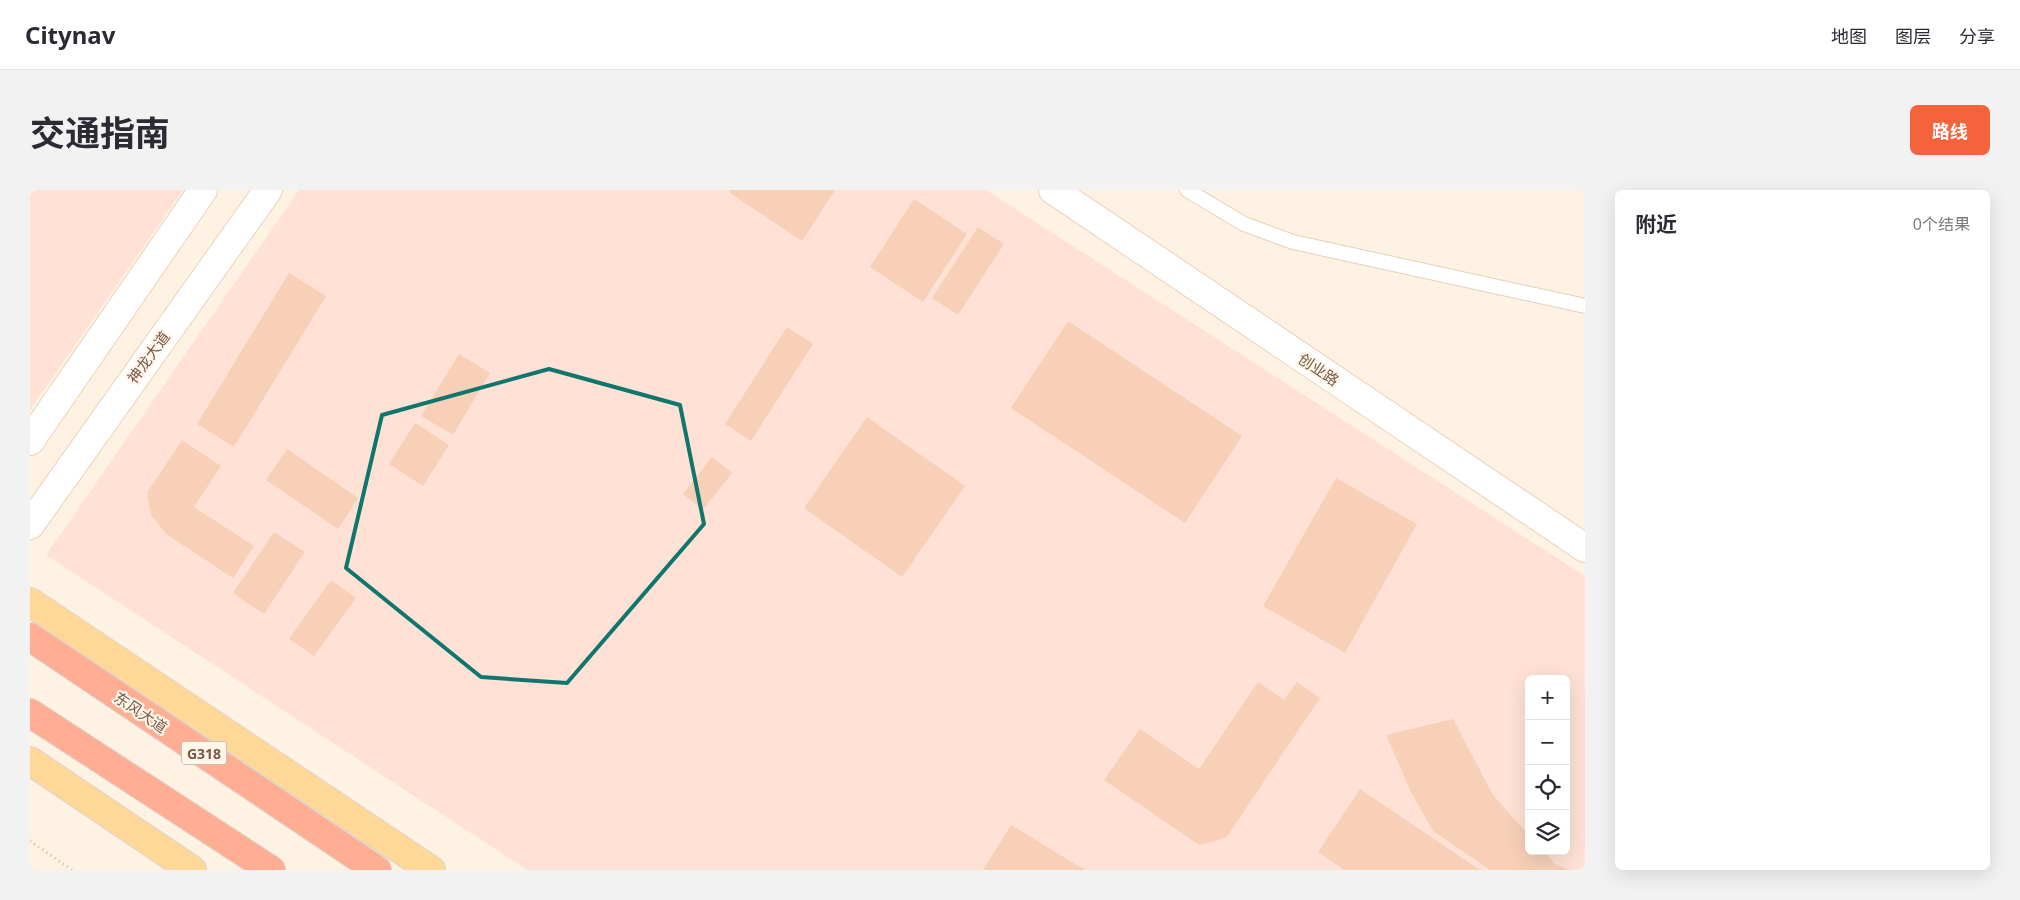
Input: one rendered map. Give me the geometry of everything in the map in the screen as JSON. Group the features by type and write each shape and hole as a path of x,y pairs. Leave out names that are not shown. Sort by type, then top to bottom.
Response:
{"highway":[{"name":"东风大道","path":"30,637 378,870"},
{"path":"30,713 272,870"}],"main road":[{"path":"30,441 203,190"},
{"name":"神龙大道","path":"30,525 268,190"},
{"name":"创业路","path":"1053,190 1585,548"},
{"path":"30,602 431,870"},
{"path":"30,761 192,870"}],"lane":[{"path":"1187,190 1244,224 1293,242 1585,306"}],"path":[{"path":"30,841 72,870"}],"highlighted area":[{"path":"549,369 680,405 704,524 567,683 481,677 346,568 382,415"}],"shaded area":[{"path":"30,190 183,190 30,410"},
{"path":"299,190 986,190 1585,576 1585,870 527,870 46,555"}],"building":[{"path":"731,190 835,190 802,241 730,193"},
{"path":"914,199 967,234 923,302 870,267"},
{"path":"978,227 1004,244 958,315 932,298"},
{"path":"289,273 326,296 234,447 197,424"},
{"path":"1068,321 1242,436 1185,523 1011,408"},
{"path":"787,327 813,344 751,441 725,424"},
{"path":"459,354 490,373 453,435 421,416"},
{"path":"867,417 965,486 902,577 804,508"},
{"path":"415,423 449,445 423,486 389,464"},
{"path":"182,440 221,466 194,507 254,546 233,578 166,534 151,515 147,493"},
{"path":"287,449 358,498 338,529 266,480"},
{"path":"712,457 732,473 703,510 683,494"},
{"path":"1336,478 1417,524 1345,653 1263,606"},
{"path":"274,532 305,552 264,614 233,593"},
{"path":"331,580 356,598 314,656 289,639"},
{"path":"1258,682 1284,700 1297,682 1320,698 1226,838 1199,845 1104,780 1140,729 1199,769"},
{"path":"1453,719 1493,795 1525,831 1525,855 1547,855 1555,864 1570,870 1490,870 1433,831 1411,792 1386,735"},
{"path":"1360,789 1480,870 1344,870 1318,852"},
{"path":"1011,825 1085,870 983,870"}]}
